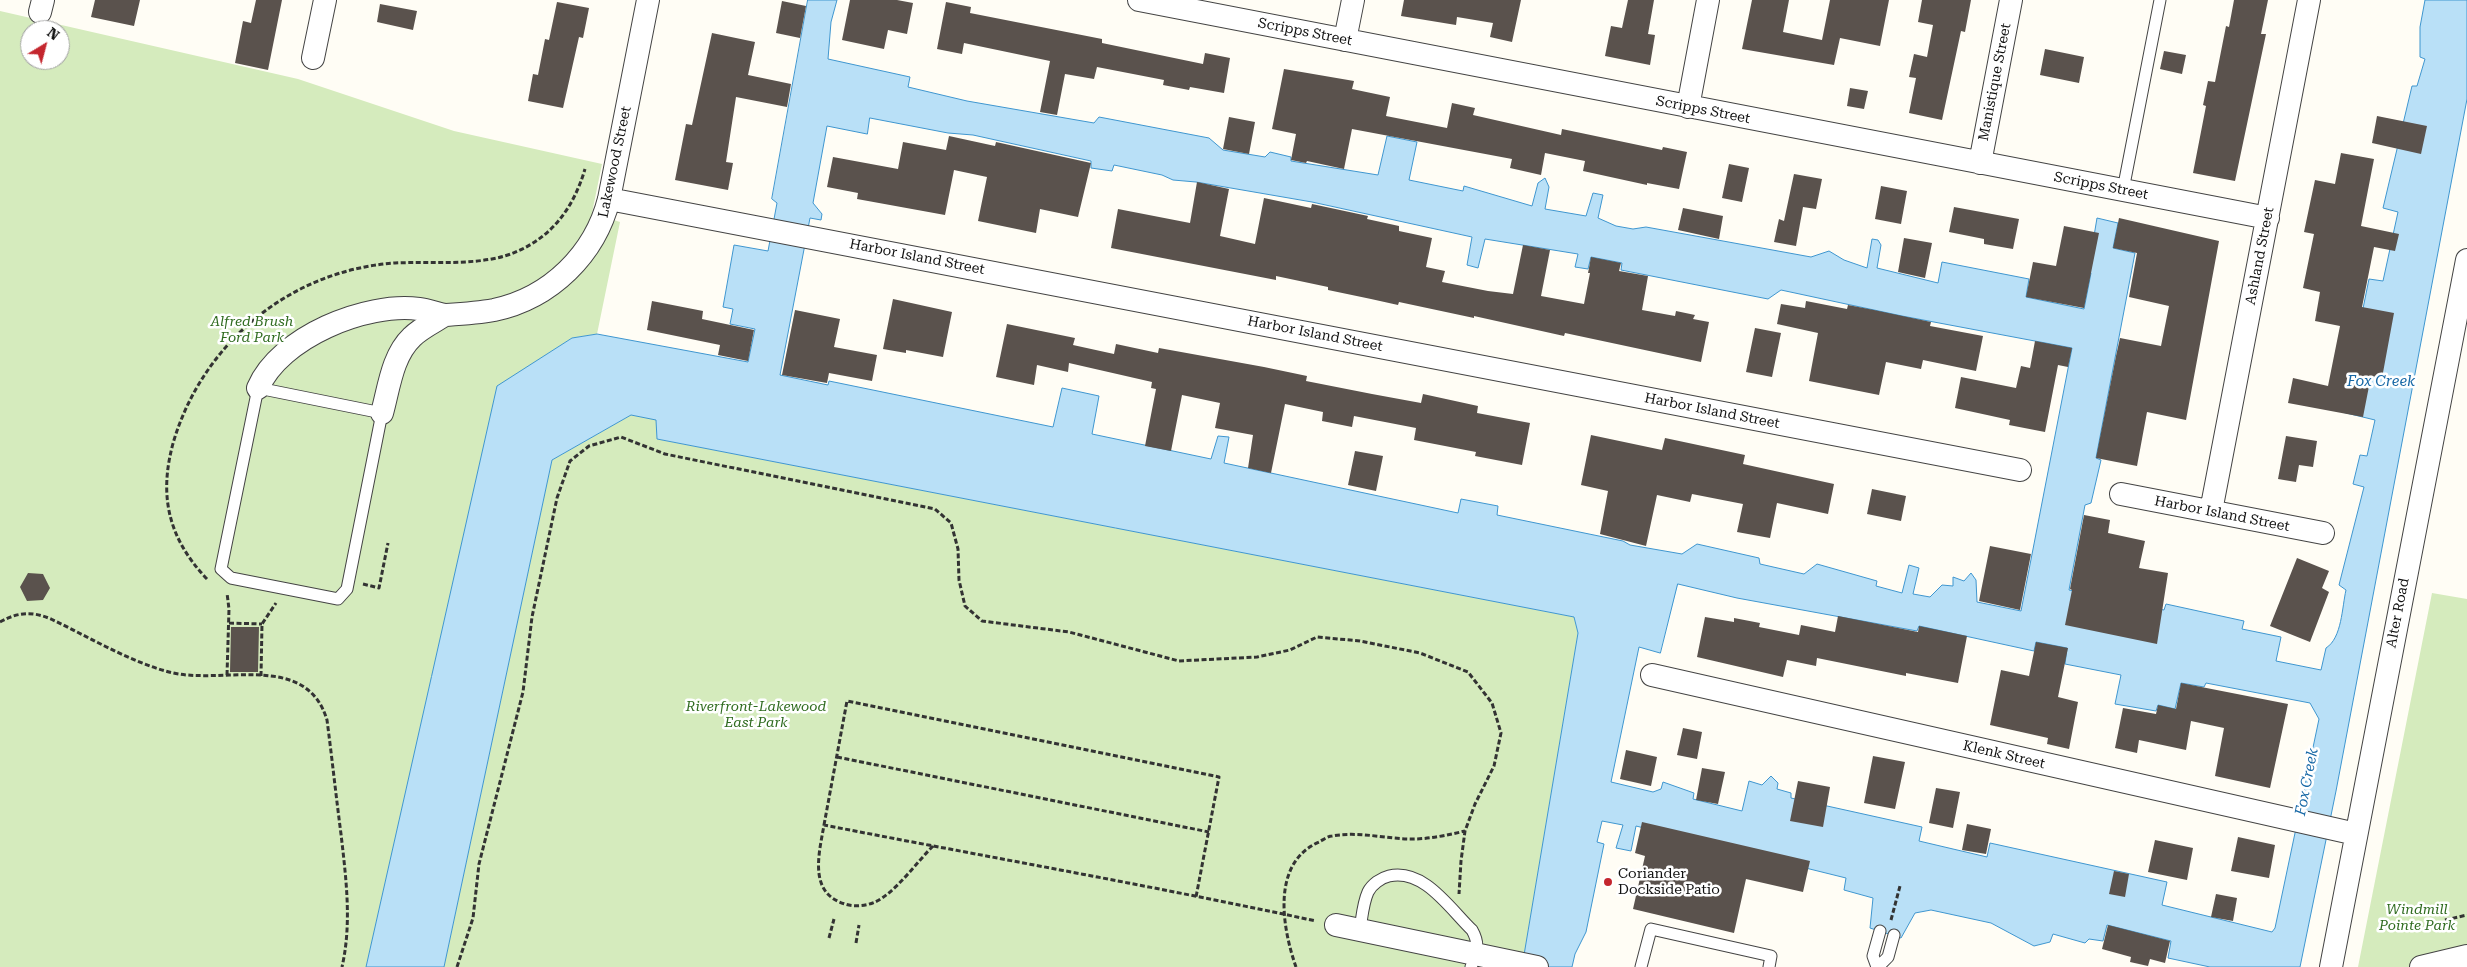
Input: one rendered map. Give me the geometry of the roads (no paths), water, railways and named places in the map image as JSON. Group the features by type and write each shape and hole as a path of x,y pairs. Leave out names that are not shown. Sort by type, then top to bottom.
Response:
{"street":[{"path":"313,58 325,0"},
{"name":"Lakewood Street","path":"258,388 267,370 286,352 330,325 366,314 395,309 418,309 445,315 496,310 516,303 551,285 566,273 588,249 602,221 609,199 648,0"},
{"name":"Scripps Street","path":"1138,0 2268,218"},
{"path":"1346,40 1353,0"},
{"path":"1688,107 1708,0"},
{"name":"Manistique Street","path":"1980,163 2011,0"},
{"name":"Ashland Street","path":"2211,511 2309,0"},
{"name":"Harbor Island Street","path":"609,199 2020,470"},
{"name":"Alter Road","path":"2331,967 2348,832 2467,260"},
{"name":"Lakewood Street","path":"382,413 395,365 403,348 412,336 445,315"},
{"name":"Harbor Island Street","path":"2121,494 2323,533"},
{"name":"Klenk Street","path":"1652,675 2348,832"},
{"path":"1336,925 1360,929 1474,960 1528,965"},
{"path":"2421,967 2467,956"}],"lane":[{"path":"2123,190 2160,0"},
{"path":"258,388 382,413 346,593 338,599 231,578 221,569 258,388"},
{"path":"1360,929 1369,890 1378,881 1394,875 1403,875 1419,880 1458,917 1477,939 1474,960"},
{"path":"1641,967 1651,928 1771,956 1769,967"},
{"path":"1880,931 1873,956 1878,967 1888,958 1894,935"}],"water":[{"name":"Fox Creek","path":"808,0 837,0 831,22 828,59 910,77 908,87 967,101 1094,123 1099,117 1209,138 1223,150 1265,157 1270,152 1291,157 1291,161 1378,175 1387,136 1417,142 1409,180 1463,191 1464,186 1532,206 1538,183 1545,178 1549,187 1545,209 1586,216 1593,193 1603,195 1598,218 1616,226 1633,229 1646,227 1811,257 1829,251 1844,260 1867,268 1872,239 1878,240 1881,245 1877,268 1938,283 1942,262 2029,279 2026,297 2084,309 2091,273 2088,272 2097,218 2118,223 2113,248 2135,253 2096,458 2101,460 2091,503 2085,505 2069,590 2164,610 2166,604 2244,621 2242,629 2281,637 2276,661 2321,670 2326,648 2335,637 2340,622 2346,590 2339,585 2364,487 2353,484 2360,455 2367,456 2375,420 2342,412 2369,279 2383,281 2398,212 2383,208 2412,86 2417,86 2425,59 2420,57 2420,27 2425,0 2467,0 2467,99 2336,791 2300,967 2210,967 2168,958 2171,941 2107,925 2103,941 2089,939 2085,943 2053,934 2050,942 2034,946 1991,923 1931,910 1915,913 1901,938 1870,928 1873,898 1844,890 1846,878 1636,826 1631,851 1616,848 1623,825 1602,821 1597,842 1604,844 1586,932 1575,954 1572,967 1522,967 1578,633 1574,617 657,439 656,420 631,415 552,460 444,967 366,967 497,386 572,338 597,334 748,362 755,329 730,324 733,309 723,307 734,245 768,251 777,203 772,199","holes":["870,118 948,133 973,135 1091,161 1091,168 1112,171 1114,165 1162,175 1173,180 1196,182 1312,202 1472,237 1467,265 1478,268 1485,239 1578,254 1575,267 1588,269 1591,257 1622,263 1621,270 1768,299 1781,290 1902,316 2072,348 2021,611 1977,602 1976,580 1971,573 1964,581 1953,577 1953,586 1942,585 1930,597 1913,594 1919,568 1909,565 1902,593 1876,586 1877,581 1817,564 1804,574 1760,564 1759,558 1697,544 1682,554 1630,545 1623,541 1497,515 1498,506 1461,499 1458,513 1224,463 1229,437 1218,436 1211,459 1092,434 1099,396 1062,388 1053,427 829,381 828,385 780,375 810,218 821,220 822,214 813,203 827,126 867,134","1678,584 1737,598 1917,631 1919,626 2034,651 2036,642 2067,648 2065,664 2121,675 2115,704 2156,711 2158,705 2175,709 2181,683 2204,687 2206,683 2310,703 2319,719 2275,928 2272,932 2162,905 2167,882 1990,843 1987,857 1919,841 1922,827 1791,798 1791,793 1777,789 1778,783 1771,776 1762,785 1749,781 1742,811 1693,799 1694,793 1663,782 1661,789 1653,792 1611,782 1639,647 1660,653"]}],"place":[{"name":"Coriander Dockside Patio","path":"1608,882"}],"park label":[{"name":"Alfred Brush Ford Park","path":"252,330"},
{"name":"Riverfront-Lakewood East Park","path":"756,716"},
{"name":"Windmill Pointe Park","path":"2417,918"}]}
